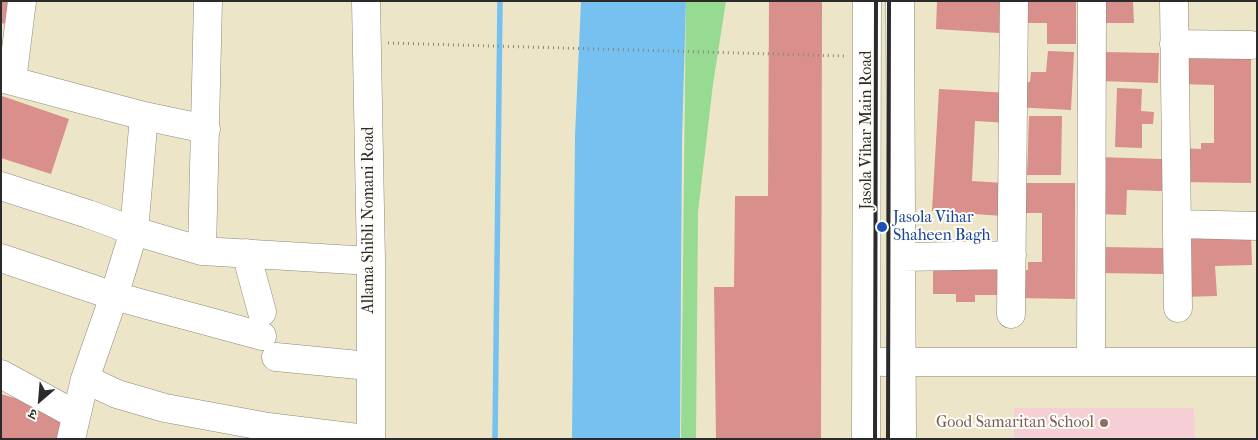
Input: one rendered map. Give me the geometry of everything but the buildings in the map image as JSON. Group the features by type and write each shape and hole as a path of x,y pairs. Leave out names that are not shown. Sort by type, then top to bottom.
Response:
{"street":[{"path":"22,1 10,34 7,80 144,116 206,128"},
{"path":"202,251 208,1"},
{"name":"Allama Shibli Nomani Road","path":"366,1 371,261 371,439"},
{"name":"Jasola Vihar Main Road","path":"866,439 867,1"},
{"name":"Jasola Vihar Main Road","path":"900,1 902,439"},
{"path":"1011,314 1014,1"},
{"path":"1091,361 1092,1"},
{"path":"1174,1 1178,308"},
{"path":"1174,44 1251,45"},
{"path":"1,374 73,427 85,379 134,232 144,116"},
{"path":"867,170 902,170"},
{"path":"1,186 88,214 134,232 202,251 371,261"},
{"path":"1177,224 1257,226"},
{"path":"246,254 267,335"},
{"path":"902,256 1012,255"},
{"path":"1,258 114,296 267,335 370,366"},
{"path":"865,362 1257,362"},
{"path":"85,379 118,394 165,408 268,427 366,439"}],"path":[{"path":"367,43 849,56"}],"shaded area":[{"name":"Good Samaritan School","path":"1014,408 1194,408 1195,439 1014,439"}],"green space":[{"path":"686,1 726,1 713,84 698,212 696,439 681,439"}],"water":[{"path":"581,1 686,1 682,140 680,439 572,439 575,136"}],"waterway":[{"path":"495,439 500,1"}],"railway":[{"path":"875,439 876,1"},
{"path":"888,439 889,1"}],"place":[{"name":"Jasola Vihar Shaheen Bagh","path":"882,227"},
{"name":"Good Samaritan School","path":"1104,423"}]}
